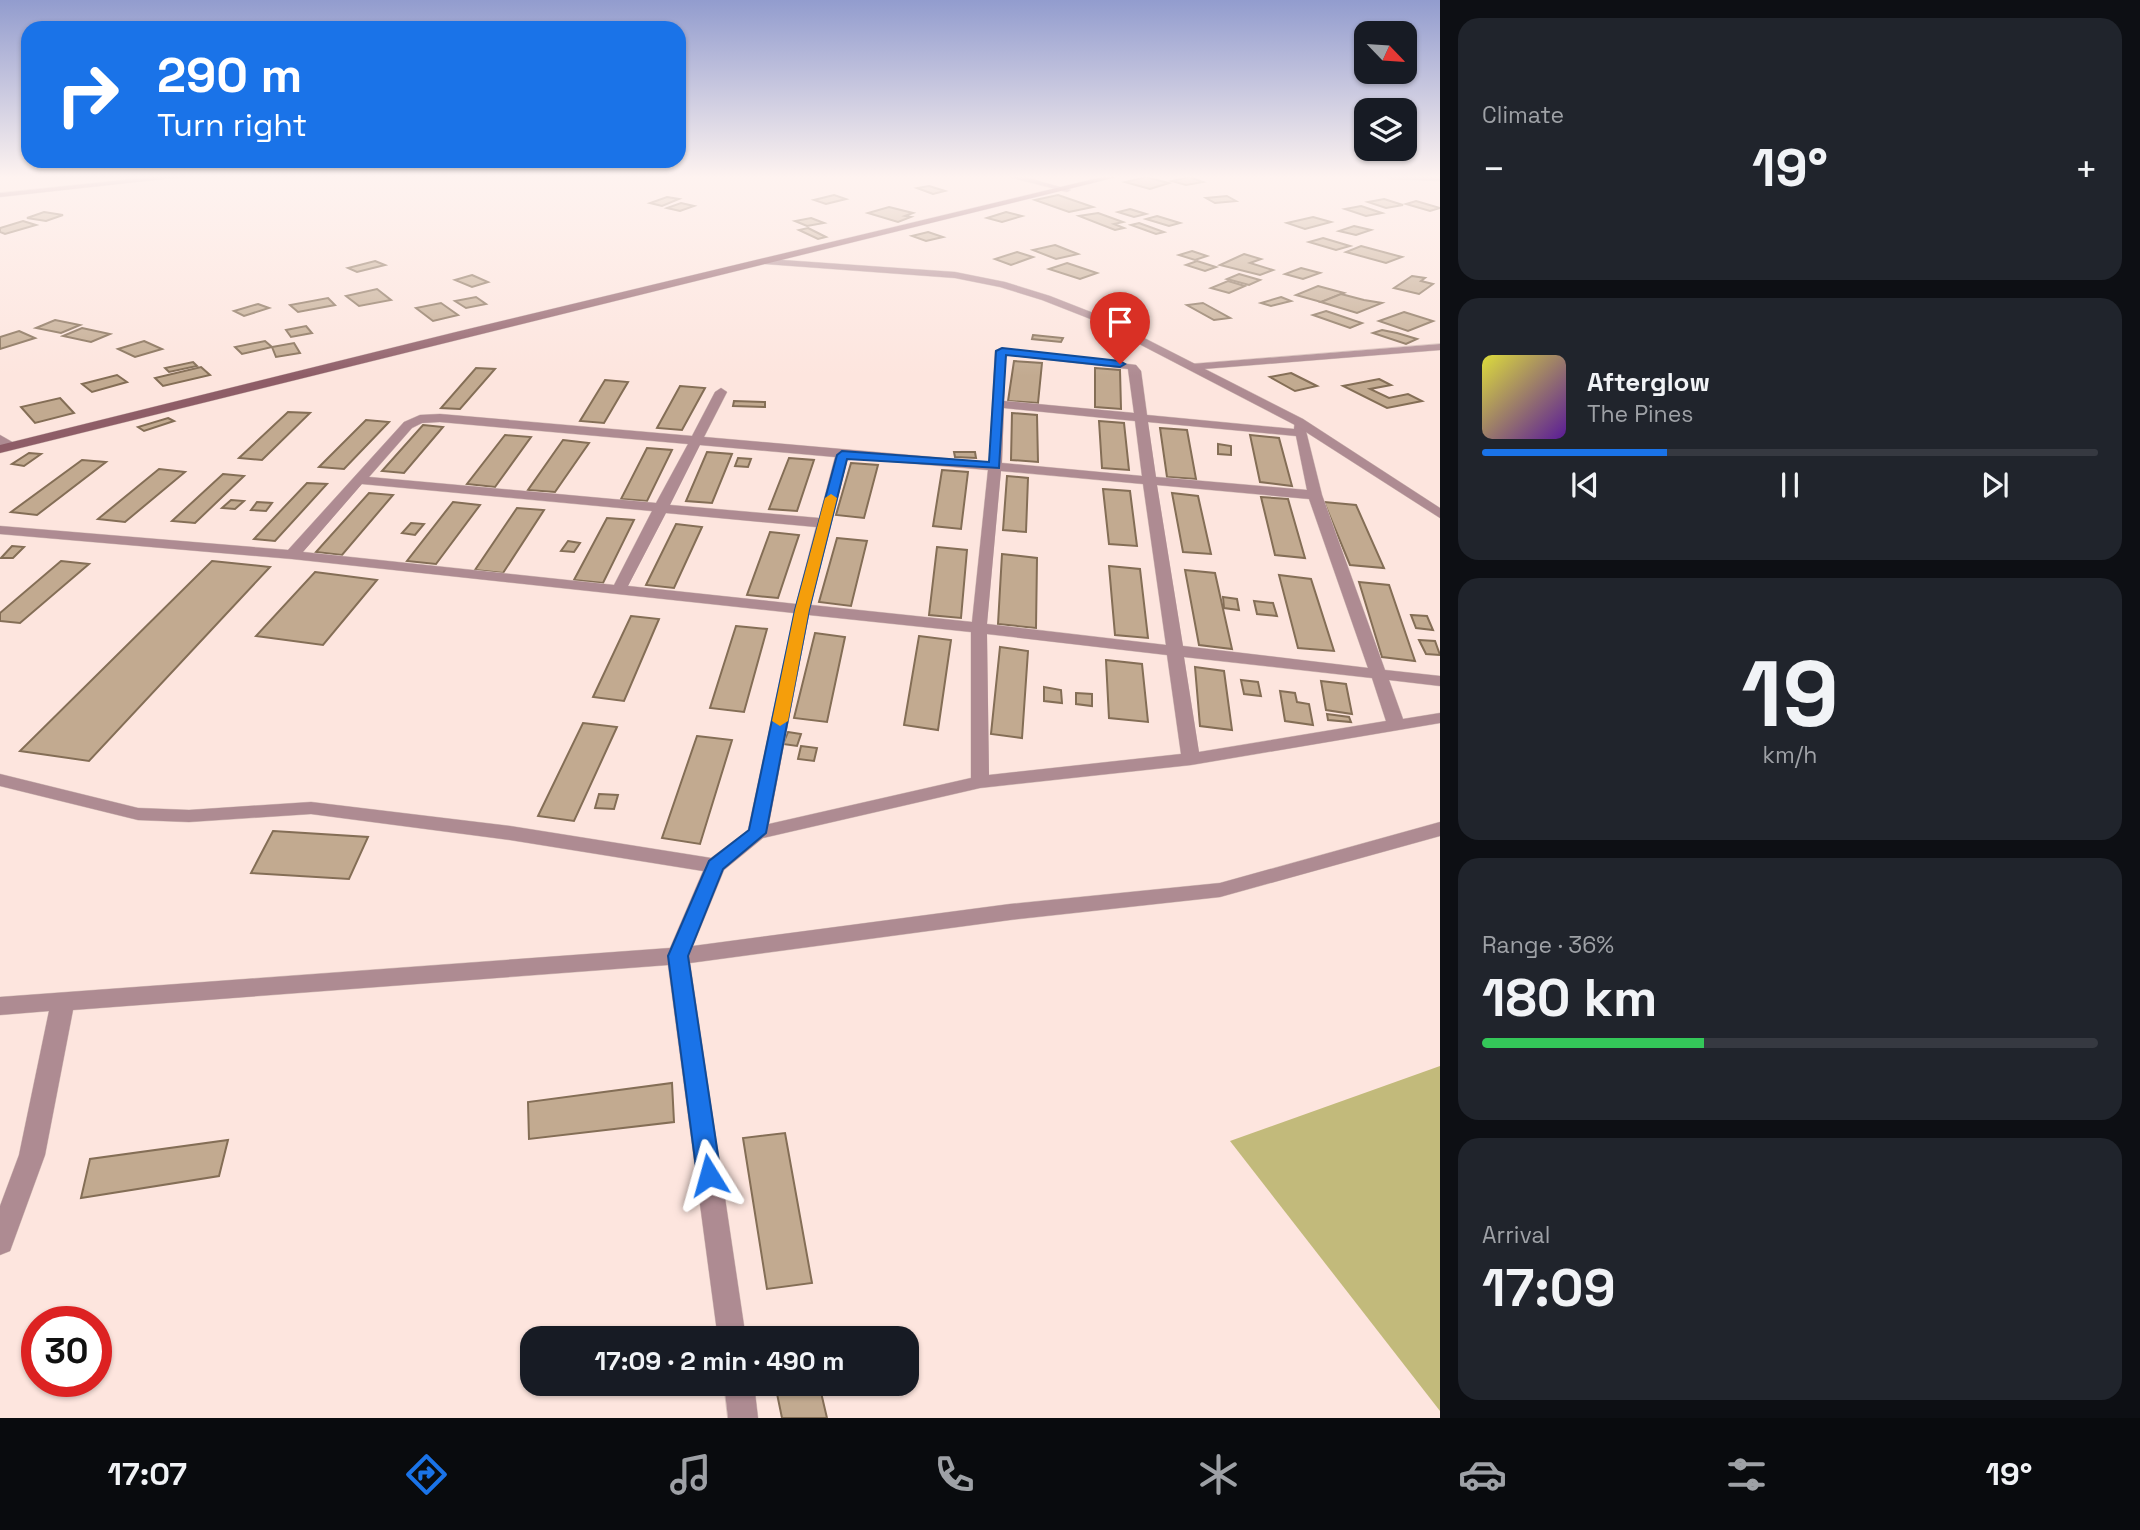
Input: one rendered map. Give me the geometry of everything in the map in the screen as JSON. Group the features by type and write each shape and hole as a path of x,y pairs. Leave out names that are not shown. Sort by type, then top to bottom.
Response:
{"main road":[{"path":"3,445 842,243"}],"street":[{"path":"768,262 929,272 1002,284 1097,318 1299,428 1440,514"},
{"path":"1191,367 1440,348"},
{"path":"980,782 979,628 995,466 1002,351 1132,367 1191,759"},
{"path":"619,589 721,392"},
{"path":"998,404 1299,428"},
{"path":"292,555 408,425 421,419 440,418 1315,495"},
{"path":"1299,428 1315,495 1397,726"},
{"path":"757,833 802,610 842,455"},
{"path":"358,480 824,523"},
{"path":"0,530 292,555 619,589 1440,681"},
{"path":"730,1326 678,956 715,866 757,833 980,782 1191,759 1440,718"},
{"path":"0,780 138,814 189,816 311,808 510,833 715,866"},
{"path":"0,1006 678,956 1010,912 1220,890 1440,829"},
{"path":"0,1242 32,1155 63,1001"},
{"path":"740,1396 743,1418"}],"shaded area":[{"path":"1440,1066 1440,1411 1230,1141"}],"building":[{"path":"1313,243 1350,246 1336,250"},
{"path":"1055,245 1078,254 1056,259 1033,250"},
{"path":"1361,246 1402,257 1386,263 1346,252"},
{"path":"1192,251 1207,256 1195,260 1179,255"},
{"path":"1017,252 1033,257 1011,265 995,259"},
{"path":"1244,254 1261,259 1250,263 1273,270 1260,275 1220,265"},
{"path":"375,261 385,265 357,272 348,268"},
{"path":"1197,261 1216,267 1205,271 1186,265"},
{"path":"1067,263 1097,273 1080,279 1049,269"},
{"path":"1301,268 1320,273 1303,279 1285,274"},
{"path":"1239,274 1260,280 1249,285 1227,279"},
{"path":"472,275 488,282 472,287 455,280"},
{"path":"1412,276 1425,278 1421,281 1433,284 1419,294 1394,288"},
{"path":"1228,281 1245,286 1229,293 1211,288"},
{"path":"1318,286 1344,293 1321,302 1296,295"},
{"path":"377,289 391,300 359,306 346,296"},
{"path":"1341,294 1382,303 1357,313 1321,302"},
{"path":"476,297 486,304 466,308 455,301"},
{"path":"1281,297 1291,301 1271,306 1261,303"},
{"path":"328,298 335,305 298,312 290,305"},
{"path":"441,303 458,315 433,321 416,308"},
{"path":"1203,303 1230,318 1214,320 1187,305"},
{"path":"258,304 269,308 244,316 234,311"},
{"path":"1326,311 1362,323 1350,328 1313,315"},
{"path":"1404,312 1433,321 1408,331 1379,321"},
{"path":"55,320 80,325 61,333 36,328"},
{"path":"306,326 312,333 291,337 286,330"},
{"path":"82,328 110,334 91,342 63,336"},
{"path":"1382,330 1417,339 1406,344 1373,333"},
{"path":"19,331 35,338 0,349 0,337"},
{"path":"1033,335 1063,338 1061,342 1032,339"},
{"path":"144,341 162,349 135,357 118,349"},
{"path":"265,341 272,347 242,354 235,347"},
{"path":"294,343 300,353 276,357 272,347"},
{"path":"1014,361 1042,363 1038,403 1008,401"},
{"path":"193,362 197,366 169,372 165,368"},
{"path":"201,367 210,375 163,386 155,378"},
{"path":"476,368 495,369 460,409 441,408"},
{"path":"1095,368 1120,370 1121,409 1095,407"},
{"path":"1291,373 1317,386 1295,391 1270,377"},
{"path":"117,375 127,382 92,392 82,384"},
{"path":"1379,379 1391,385 1370,389 1389,398 1408,394 1422,401 1387,408 1343,386"},
{"path":"605,380 628,382 604,423 580,421"},
{"path":"680,386 705,388 682,430 657,428"},
{"path":"60,398 74,413 35,423 21,407"},
{"path":"734,401 765,402 765,407 733,406"},
{"path":"288,412 310,413 262,460 239,458"},
{"path":"1012,413 1037,415 1038,462 1011,460"},
{"path":"168,418 174,421 144,431 138,427"},
{"path":"366,420 389,422 344,469 319,467"},
{"path":"1099,421 1124,423 1129,470 1102,468"},
{"path":"423,425 443,427 404,473 382,471"},
{"path":"1160,428 1187,430 1196,479 1167,477"},
{"path":"505,435 531,437 495,487 467,484"},
{"path":"1250,435 1279,438 1292,486 1260,482"},
{"path":"563,440 589,443 555,492 528,490"},
{"path":"1218,444 1231,446 1231,455 1218,454"},
{"path":"647,448 672,450 647,501 621,499"},
{"path":"707,452 732,454 712,503 686,501"},
{"path":"954,452 975,452 976,458 955,457"},
{"path":"29,453 41,454 24,466 12,464"},
{"path":"738,458 751,459 748,467 735,466"},
{"path":"789,458 814,460 797,511 769,509"},
{"path":"82,460 106,462 37,515 11,512"},
{"path":"851,463 878,465 864,518 836,515"},
{"path":"159,469 185,472 125,522 98,519"},
{"path":"942,470 968,472 961,529 933,526"},
{"path":"223,474 244,476 195,523 172,521"},
{"path":"1007,476 1028,478 1026,532 1003,530"},
{"path":"307,483 327,484 275,541 254,539"},
{"path":"1103,489 1130,491 1137,546 1109,544"},
{"path":"369,493 393,495 342,555 316,552"},
{"path":"1172,493 1198,496 1211,554 1183,552"},
{"path":"1261,497 1288,499 1305,558 1275,555"},
{"path":"231,500 244,501 235,509 222,508"},
{"path":"257,502 272,503 266,511 251,510"},
{"path":"453,502 480,505 436,564 407,561"},
{"path":"1324,502 1356,505 1384,568 1350,565"},
{"path":"517,508 544,510 503,573 475,570"},
{"path":"607,518 634,520 603,583 574,580"},
{"path":"411,523 424,524 415,535 402,533"},
{"path":"676,524 702,527 674,588 646,585"},
{"path":"770,532 799,535 778,598 747,595"},
{"path":"837,538 867,541 851,606 819,602"},
{"path":"568,541 580,543 574,552 561,551"},
{"path":"12,546 24,547 13,558 1,558"},
{"path":"937,547 967,550 961,618 929,615"},
{"path":"1002,554 1037,558 1036,628 998,624"},
{"path":"61,561 89,564 20,623 0,621 0,613"},
{"path":"212,561 270,567 89,761 20,751"},
{"path":"1109,566 1140,569 1148,638 1115,635"},
{"path":"1185,570 1215,573 1232,649 1199,645"},
{"path":"315,572 377,580 323,645 256,636"},
{"path":"1279,575 1311,579 1334,651 1298,648"},
{"path":"1359,582 1389,585 1415,661 1382,657"},
{"path":"1223,597 1237,599 1239,610 1224,608"},
{"path":"1254,601 1273,603 1277,616 1257,614"},
{"path":"1411,615 1427,616 1433,630 1416,628"},
{"path":"631,616 659,619 624,701 593,697"},
{"path":"736,626 767,629 744,712 710,708"},
{"path":"815,633 845,637 827,722 794,718"},
{"path":"919,636 951,640 938,730 904,725"},
{"path":"1419,640 1435,641 1440,655 1426,654"},
{"path":"1000,647 1028,651 1022,738 991,734"},
{"path":"1106,660 1142,664 1148,722 1109,718"},
{"path":"1195,667 1224,671 1232,730 1200,726"},
{"path":"1241,680 1258,682 1261,696 1244,694"},
{"path":"1321,681 1346,684 1352,714 1326,710"},
{"path":"1044,687 1061,690 1062,703 1044,701"},
{"path":"1280,691 1295,693 1297,702 1309,704 1313,725 1285,721"},
{"path":"1076,693 1092,694 1092,706 1076,704"},
{"path":"1327,714 1349,717 1351,722 1328,720"},
{"path":"583,723 617,727 574,821 538,816"},
{"path":"788,732 801,734 797,746 783,744"},
{"path":"697,736 732,740 700,844 662,838"},
{"path":"801,746 817,748 814,761 798,759"},
{"path":"599,794 618,795 614,809 595,808"},
{"path":"273,831 368,837 349,879 251,873"},
{"path":"672,1083 674,1122 529,1139 528,1102"},
{"path":"785,1133 812,1283 767,1289 743,1138"},
{"path":"228,1140 219,1176 81,1198 90,1159"},
{"path":"777,1396 822,1396 827,1418 782,1418"}],"slow traffic":[{"path":"780,721 802,610 831,498"}],"route":[{"path":"709,1175 678,956 715,866 757,833 802,610 842,455 995,466 1002,351 1120,364"}]}
